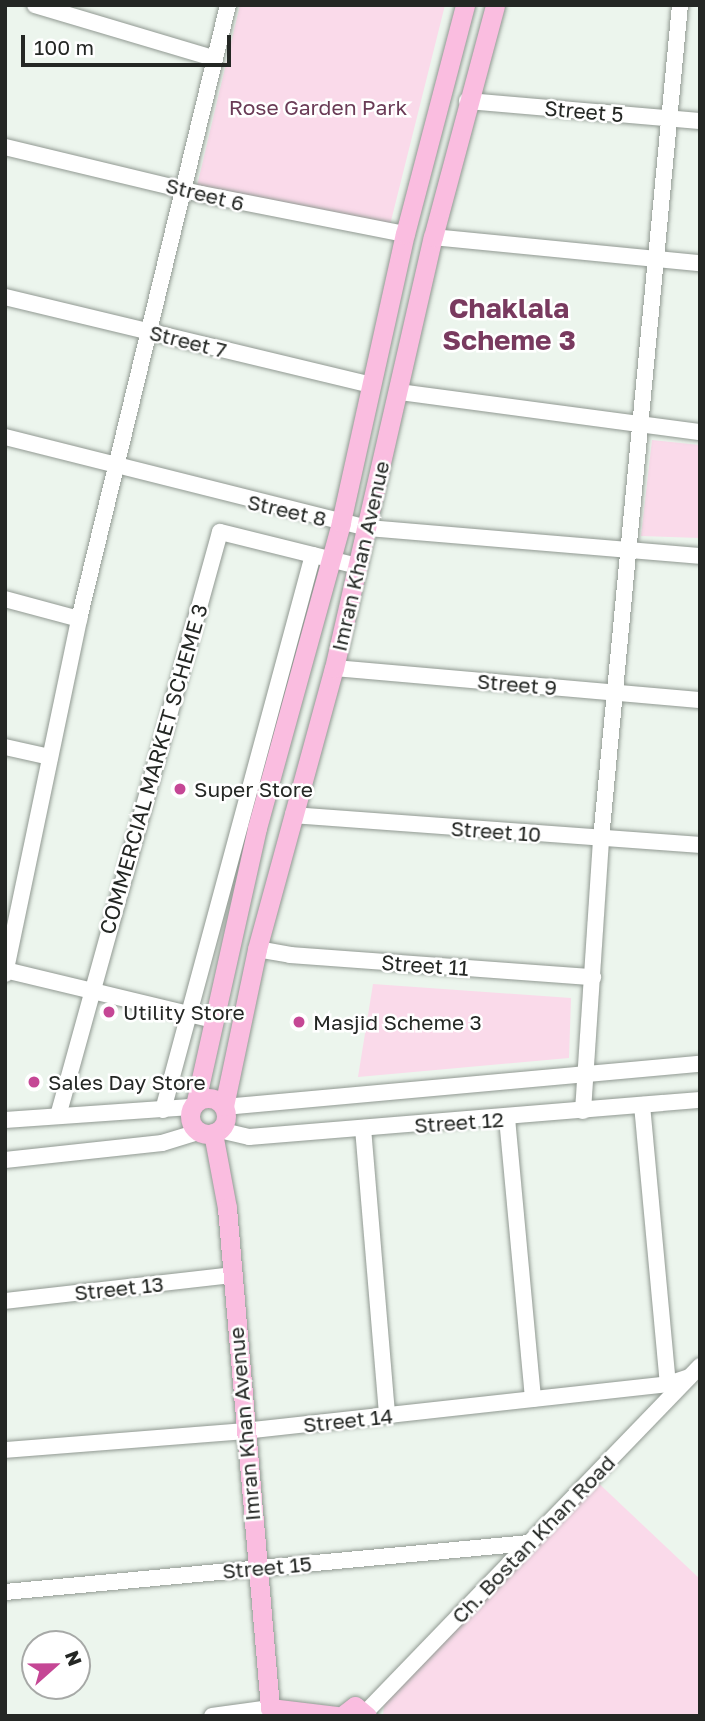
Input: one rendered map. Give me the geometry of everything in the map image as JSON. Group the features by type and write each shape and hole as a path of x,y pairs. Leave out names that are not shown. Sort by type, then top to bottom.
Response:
{"main road":[{"name":"Imran Khan Avenue","path":"194,1104 322,557 341,522 405,234 465,5"},
{"name":"Imran Khan Avenue","path":"224,1106 257,948 334,668 433,237 467,101 495,5"},
{"path":"211,1097 224,1106 225,1122 211,1132 190,1119 194,1104 211,1097"},
{"name":"Imran Khan Avenue","path":"211,1132 222,1166 271,1712"},
{"path":"271,1712 340,1716 355,1706 366,1714"}],"street":[{"path":"35,5 213,58"},
{"path":"214,1020 6,972 79,619 117,468 146,331 228,5"},
{"path":"583,1111 601,839 653,259 680,5"},
{"name":"Street 5","path":"467,101 700,121"},
{"name":"Street 6","path":"5,147 376,232 405,234"},
{"path":"433,237 700,263"},
{"name":"Street 7","path":"5,297 371,385"},
{"path":"399,392 639,427 700,432"},
{"name":"Street 8","path":"5,437 117,468 367,528 700,556"},
{"name":"COMMERCIAL MARKET SCHEME 3","path":"58,1116 220,532 322,557"},
{"path":"163,1110 188,1014 322,557 357,566"},
{"path":"5,599 79,619"},
{"name":"Street 9","path":"334,668 700,701"},
{"path":"5,747 50,757"},
{"name":"Street 10","path":"293,815 700,845"},
{"path":"5,897 22,901"},
{"name":"Street 11","path":"257,948 290,955 593,977"},
{"path":"224,1106 700,1064"},
{"name":"Street 12","path":"211,1132 248,1137 507,1118 700,1100"},
{"path":"5,1120 163,1110 194,1104"},
{"path":"642,1105 668,1384"},
{"path":"507,1118 533,1399"},
{"path":"363,1128 387,1415"},
{"path":"5,1160 162,1143 211,1132"},
{"name":"Street 13","path":"5,1301 233,1275"},
{"name":"Street 14","path":"5,1450 244,1431 668,1384 694,1371"},
{"name":"Ch. Bostan Khan Road","path":"366,1714 694,1371"},
{"name":"Street 15","path":"5,1592 529,1543"},
{"path":"212,1716 271,1712"}],"green space":[{"name":"Rose Garden Park","path":"240,5 445,5 387,237 196,190"},
{"path":"652,440 700,445 700,538 641,536"},
{"path":"373,984 571,998 569,1058 358,1077"},
{"path":"592,1477 700,1579 700,1716 383,1716 384,1705 408,1669"}],"place":[{"name":"Super Store","path":"180,789"},
{"name":"Utility Store","path":"109,1012"},
{"name":"Masjid Scheme 3","path":"299,1022"},
{"name":"Sales Day Store","path":"34,1082"}],"district":[{"name":"Chaklala Scheme 3","path":"509,324"}]}
